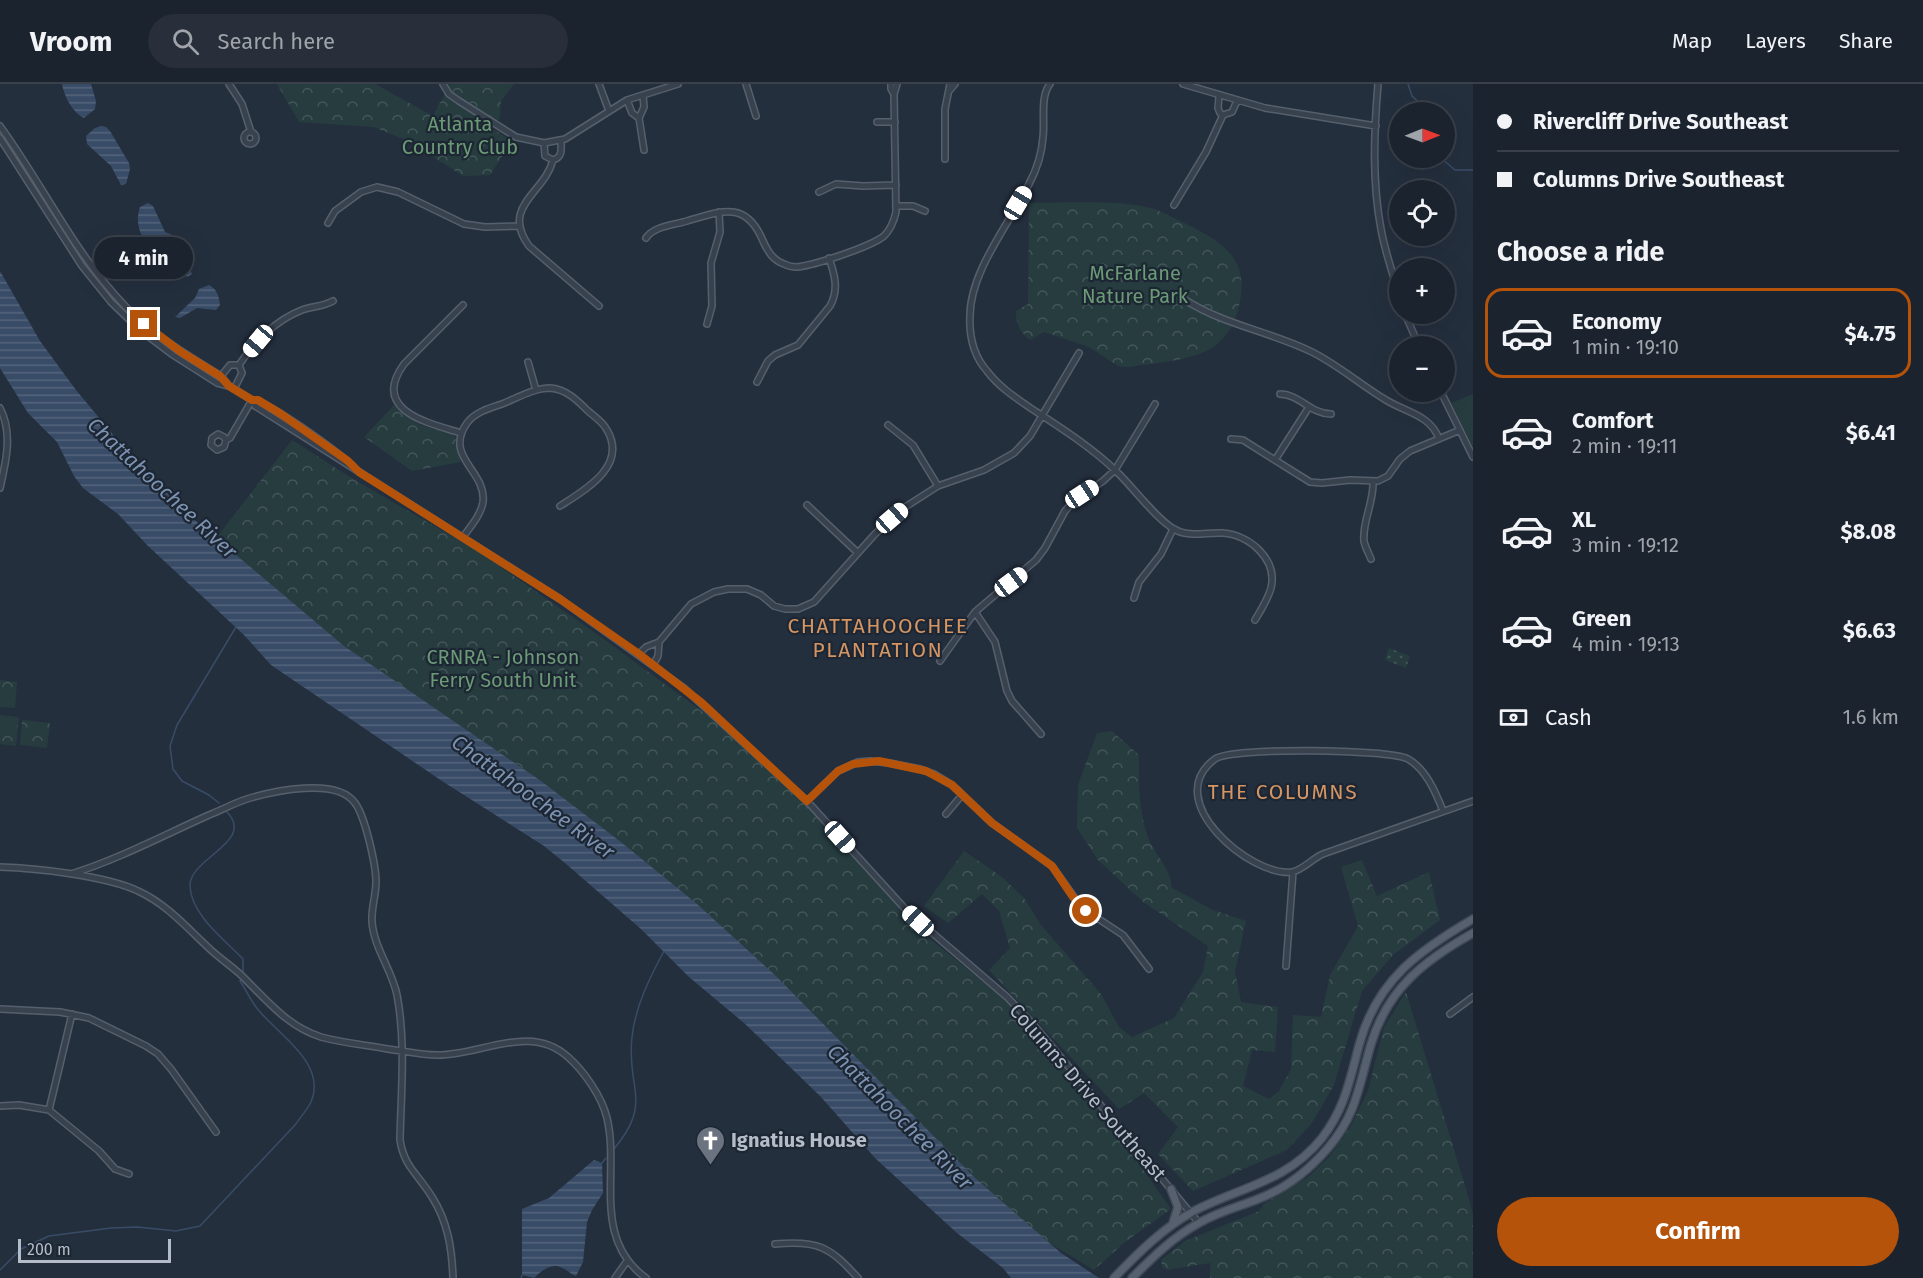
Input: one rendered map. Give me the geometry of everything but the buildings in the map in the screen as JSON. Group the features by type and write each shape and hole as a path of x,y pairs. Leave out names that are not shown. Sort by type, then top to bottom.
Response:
{"main road":[{"path":"1115,1277 1172,1224 1191,1212 1268,1181 1295,1164 1314,1146 1333,1122 1344,1101 1364,1030 1375,1004 1388,984 1422,951 1473,919"},
{"path":"1132,1278 1172,1240 1199,1223 1279,1189 1299,1176 1328,1148 1354,1106 1375,1032 1392,999 1417,970 1444,949 1473,933"},
{"path":"1171,1189 1178,1207 1172,1224"}],"street":[{"path":"229,84 242,104 251,132"},
{"path":"443,84 449,94 516,137 544,143 561,141 575,134 627,100 678,84"},
{"path":"599,84 609,111"},
{"path":"746,84 756,116"},
{"path":"891,84 894,94"},
{"path":"645,238 653,230 719,212 739,212 750,219 760,232 770,255 781,263 798,267 873,243 891,229 897,206 894,94 897,84"},
{"path":"950,84 950,92"},
{"path":"945,159 945,109 955,84"},
{"path":"1038,84 1045,90"},
{"path":"1050,84 1045,90 1043,138 1035,170 1028,186 1002,227 975,290 969,313 973,346 985,370 998,384 1115,470 1173,529 1192,535 1227,534 1241,539 1261,552 1269,564 1272,578 1268,596 1255,620"},
{"path":"1183,84 1237,101 1287,112 1376,126"},
{"path":"1378,84 1376,175 1379,214 1389,260"},
{"path":"643,95 644,107 639,118 644,150"},
{"path":"1219,96 1218,108 1223,115"},
{"path":"627,100 632,113 639,118"},
{"path":"1223,115 1232,112 1237,101"},
{"path":"1174,206 1206,152 1223,115"},
{"path":"877,122 895,122"},
{"name":"Columns Drive Southeast","path":"0,126 74,240 114,293 154,332 220,376 231,387 252,400 255,406 568,604 639,654 702,703 807,801 908,912 1007,997 1033,1024 1199,1223"},
{"name":"Columns Drive Southeast","path":"0,138 88,275 111,302 140,330 173,355 217,383 231,387"},
{"path":"561,141 559,157 553,160 545,176 524,203 520,226 529,246 599,306"},
{"path":"544,143 546,156 553,160"},
{"path":"819,192 836,184 896,185"},
{"path":"328,223 335,211 361,192 377,188 398,192 464,224 485,227 520,226"},
{"path":"897,206 913,206 925,211"},
{"path":"707,324 712,306 711,263 720,232 719,212"},
{"path":"757,382 768,361 798,345 830,306 836,285 829,258"},
{"path":"1182,294 1185,300 1219,318 1314,353 1386,400 1432,424 1439,439"},
{"path":"239,365 258,341 276,325 300,311 321,307 333,301"},
{"path":"461,434 408,414 398,403 395,390 398,372 404,364 464,305"},
{"path":"639,654 646,646 659,642 686,609 714,592 747,589 757,592 779,608 792,610 803,608 814,602 902,509 938,486 984,470 1006,459 1022,446 1078,353"},
{"path":"528,362 537,390"},
{"path":"220,376 230,364 239,365"},
{"path":"231,387 242,373 239,365"},
{"path":"463,537 478,514 483,496 479,482 461,453 461,434 468,422 479,413 537,390 554,389 571,395 602,424 612,442 609,462 600,479 560,506"},
{"path":"1280,394 1292,396 1321,413 1331,414"},
{"path":"226,440 230,438 252,400"},
{"path":"1446,402 1473,457"},
{"path":"940,661 975,612 1036,560 1065,511 1073,502 1115,470 1155,404"},
{"path":"1275,460 1309,407"},
{"path":"0,408 8,436 0,488"},
{"path":"888,425 913,445 938,486"},
{"path":"1231,439 1243,440 1310,482 1350,480 1372,482 1388,476 1400,459 1410,451 1460,430"},
{"path":"1371,559 1365,545 1364,535 1372,500 1372,482"},
{"path":"807,505 858,553"},
{"path":"1134,598 1139,582 1161,554 1173,529"},
{"path":"1272,578 1280,577"},
{"path":"975,612 995,642 1007,691 1012,701 1041,734"},
{"path":"653,665 658,656 659,642"},
{"path":"1443,811 1419,768 1408,759 1391,754 1333,752 1224,755 1209,764 1198,780 1196,788 1201,810 1209,824 1239,851 1273,870 1293,872 1320,856 1473,801"},
{"path":"807,801 838,771 853,764 870,761 926,771 946,781 992,823 1052,866 1082,908 1122,935 1149,969"},
{"path":"65,874 80,871 244,800 288,790 328,788 346,794 356,804 374,861 376,883 372,911 373,929 377,944 390,971 400,1010 402,1051 400,1140 402,1152 408,1167 432,1197 446,1225 451,1245 453,1278"},
{"path":"946,814 962,795"},
{"path":"0,867 65,874 121,884 139,891 165,908 239,973 279,1013 303,1029 334,1040 428,1055 451,1055 471,1052 503,1042 522,1041 549,1046 570,1058 580,1069 599,1099 606,1117 609,1130 612,1221 627,1261 646,1278"},
{"path":"1286,966 1293,872"},
{"path":"1450,1014 1473,997"},
{"path":"0,1009 72,1014 89,1018 107,1025 158,1054 216,1132"},
{"path":"49,1110 72,1014"},
{"path":"0,1106 19,1105 49,1110 99,1151 115,1169 129,1174"},
{"path":"775,1244 792,1242 823,1247 839,1257 858,1278"},
{"path":"615,1278 627,1261"}],"green space":[{"name":"Atlanta Country Club","path":"277,84 375,84 433,116 450,84 514,84 501,101 500,117 493,129 512,141 490,175 463,176 410,142 374,127 299,122"},
{"name":"McFarlane Nature Park","path":"1029,203 1129,204 1162,212 1206,235 1226,249 1238,267 1241,278 1239,306 1230,329 1223,339 1205,352 1172,361 1129,367 1118,366 1089,347 1044,332 1030,340 1019,328 1016,311 1028,304"},
{"path":"1473,394 1473,447 1451,403"},
{"path":"395,404 414,421 453,434 461,462 412,471 364,437"},
{"name":"CRNRA - Johnson Ferry South Unit","path":"292,440 353,479 481,553 711,718 782,780 929,938 997,993 1024,1019 1106,1117 1171,1209 1125,1242 1094,1270 1025,1228 451,733 214,541"},
{"path":"1389,648 1410,656 1406,668 1385,660"},
{"path":"0,680 17,682 15,708 0,707"},
{"path":"0,715 19,717 16,746 0,744"},
{"path":"22,720 50,723 47,748 20,745"},
{"path":"1112,731 1139,755 1143,821 1150,842 1169,875 1172,888 1213,910 1246,921 1235,971 1241,1002 1278,1007 1275,1052 1252,1050 1243,1086 1269,1099 1279,1091 1291,1069 1293,1015 1321,1017 1330,975 1358,926 1341,867 1362,860 1377,896 1429,872 1440,920 1393,955 1362,991 1334,1085 1312,1123 1287,1150 1193,1191 1158,1154 1178,1127 1144,1093 1119,1109 989,970 1010,948 999,911 982,894 948,923 924,906 964,851 1002,877 1024,898 1041,925 1101,994 1119,1027 1132,1037 1174,1018 1203,972 1208,946 1142,901 1098,860 1077,828 1078,785 1097,733"},
{"path":"1406,992 1473,1214 1473,1278 1210,1278 1210,1263 1167,1270 1162,1267 1161,1260 1185,1241 1259,1211 1264,1204 1308,1177 1329,1157 1350,1127 1368,1091 1384,1027"}],"water":[{"path":"62,84 91,84 96,101 95,109 84,118 80,116 70,104"},
{"path":"101,126 110,131 129,163 130,169 126,184 121,185 111,166 87,144 86,136"},
{"path":"148,203 153,206 165,232 179,238 178,250 186,259 192,274 187,277 159,256 139,230 140,207"},
{"name":"Chattahoochee River","path":"0,271 40,341 76,390 120,443 184,511 344,646 541,781 697,904 776,976 974,1177 1061,1253 1099,1278 1011,1278 1003,1268 957,1233 876,1159 821,1097 744,1023 689,977 641,929 565,863 544,846 442,781 271,665 244,635 148,546 118,514 83,488 74,476 57,442 28,413 0,368"},
{"path":"209,285 218,296 220,305 216,310 197,308 180,318 175,317 195,298 199,289"},
{"path":"594,1160 602,1163 603,1193 587,1222 583,1262 576,1276 558,1266 543,1270 534,1278 522,1275 522,1209 549,1198"}],"waterway":[{"path":"1408,84 1412,96 1418,102"},
{"path":"1453,168 1473,170"},
{"path":"219,803 182,781 173,769 170,746 177,725 236,627"},
{"path":"227,812 234,823 233,832 228,841 199,867 192,876 190,886 192,897 202,917 243,959 243,975"},
{"path":"613,1150 625,1133 635,1107 636,1095 631,1055 636,1015 664,951"},
{"path":"0,1270 21,1249 49,1236 111,1228 137,1227 176,1231 200,1226 295,1125 311,1102 314,1088 313,1076 300,1052 255,1006 240,981 241,979"},
{"path":"602,1163 606,1158"}],"place":[{"name":"Ignatius House","path":"710,1166"}],"district":[{"name":"CHATTAHOOCHEE PLANTATION","path":"878,638"},
{"name":"THE COLUMNS","path":"1283,792"}],"route":[{"path":"144,324 181,352 220,376 229,386 281,414 348,461 359,472 560,599 639,654 702,703 807,801 838,771 864,761 879,761 926,771 952,785 992,823 1052,866 1077,903 1086,911"}]}
